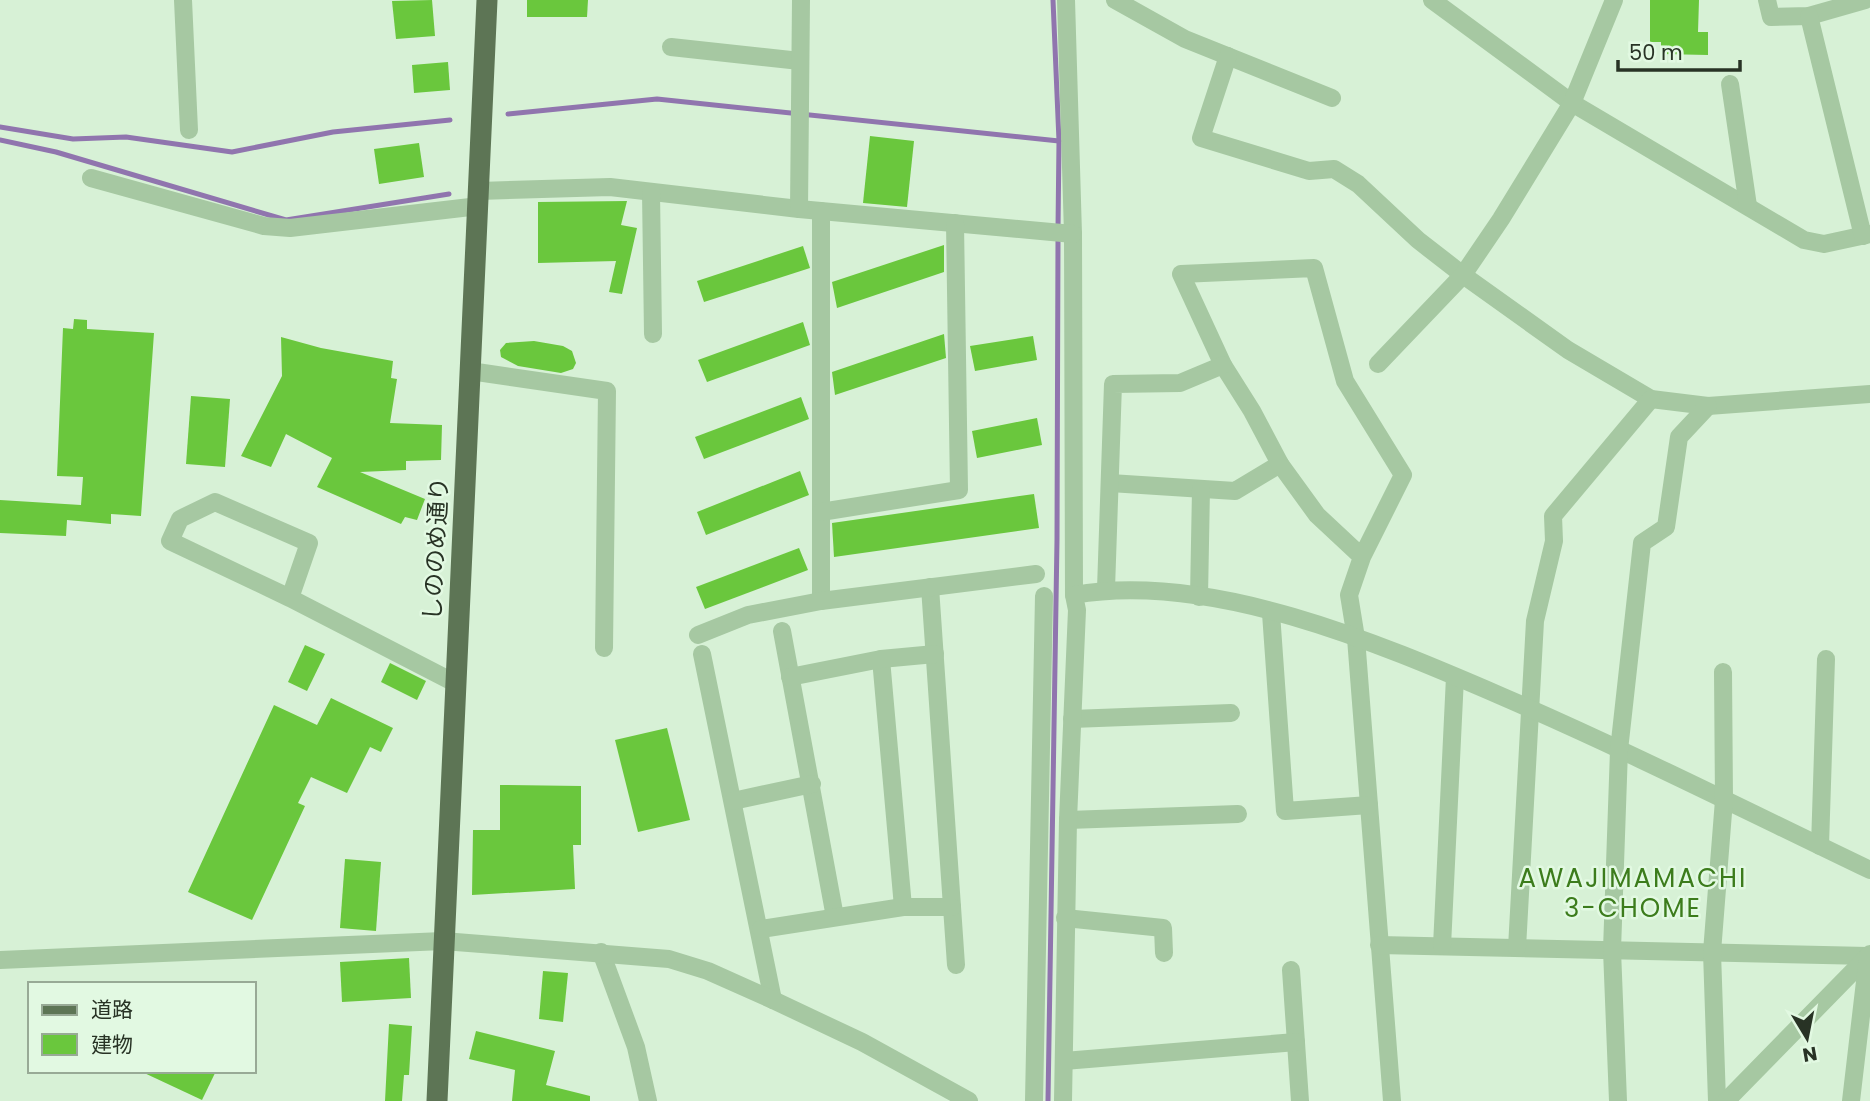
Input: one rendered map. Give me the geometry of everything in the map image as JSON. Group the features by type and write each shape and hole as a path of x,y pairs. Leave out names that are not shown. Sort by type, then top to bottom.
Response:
{"main road":[{"name":"しののめ通り","path":"437,1101 487,0"}],"street":[{"path":"183,0 189,130"},
{"path":"799,209 801,0"},
{"path":"1063,1101 1065,918 1077,610 1074,595 1063,233 1066,0"},
{"path":"1115,0 1185,38 1332,97"},
{"path":"1432,0 1572,103 1804,240 1824,244 1866,235 1809,16"},
{"path":"1378,363 1463,275 1572,103 1614,0"},
{"path":"1767,0 1771,17 1809,16 1866,0"},
{"path":"671,47 800,61"},
{"path":"1228,56 1201,138 1309,172 1334,169 1358,184 1418,240 1463,275 1568,350 1651,399 1708,406 1870,394"},
{"path":"1730,84 1748,206"},
{"path":"91,178 264,226 290,229 479,199 610,187 799,209 1063,233"},
{"path":"651,192 653,334"},
{"path":"821,211 821,601"},
{"path":"821,512 959,490 955,223"},
{"path":"1362,557 1317,515 1280,464 1252,411 1223,365 1181,274 1314,268 1345,382 1403,475 1362,557 1349,594 1356,638 1392,1101"},
{"path":"1106,589 1113,384 1180,383 1223,365"},
{"path":"470,371 607,391 604,648"},
{"path":"1517,948 1535,621 1554,541 1553,516 1651,399"},
{"path":"1618,1101 1612,950 1619,750 1642,543 1665,527 1679,437 1708,406"},
{"path":"1110,483 1235,491 1280,464"},
{"path":"1199,597 1201,489"},
{"path":"290,598 310,543 215,502 180,519 170,541 290,598 455,683"},
{"path":"698,635 748,615 821,601 1035,574"},
{"path":"930,587 956,965"},
{"path":"1074,595 1106,589 1230,601 1356,638 1530,709 1870,870"},
{"path":"1034,1101 1044,596"},
{"path":"1271,613 1285,811 1369,805"},
{"path":"782,631 813,784 835,917"},
{"path":"702,654 761,929 773,1000"},
{"path":"790,677 881,659 935,654"},
{"path":"881,659 903,906"},
{"path":"1820,846 1826,659"},
{"path":"1717,1101 1712,952 1724,800 1723,672"},
{"path":"1442,946 1455,677"},
{"path":"1072,719 1231,713"},
{"path":"733,801 813,784"},
{"path":"1068,820 1238,814"},
{"path":"761,929 903,906 952,906"},
{"path":"1065,918 1163,928 1164,953"},
{"path":"0,960 443,941 669,959 708,971 862,1042 957,1098"},
{"path":"1380,945 1869,955"},
{"path":"601,952 636,1046 648,1101"},
{"path":"1726,1101 1869,955"},
{"path":"1851,1101 1869,955"},
{"path":"1291,970 1300,1101"},
{"path":"1064,1061 1296,1042"}],"building":[{"path":"432,0 435,36 396,39 392,1"},
{"path":"527,0 588,0 587,17 527,17"},
{"path":"1650,0 1699,0 1698,32 1708,32 1708,55 1661,54 1661,42 1650,42"},
{"path":"448,62 450,90 414,93 412,65"},
{"path":"870,136 914,141 907,207 863,203"},
{"path":"419,143 424,177 379,184 374,149"},
{"path":"627,201 621,225 637,228 622,294 609,292 616,261 538,263 538,202"},
{"path":"944,245 944,272 837,308 832,282"},
{"path":"803,246 810,268 704,302 697,281"},
{"path":"74,319 87,320 87,329 154,333 141,516 111,514 111,524 67,520 66,536 0,533 0,500 81,505 83,477 57,476 63,328 73,329"},
{"path":"803,322 810,345 707,382 698,360"},
{"path":"944,334 946,358 835,395 832,372"},
{"path":"1033,336 1037,360 975,371 970,346"},
{"path":"281,337 321,348 393,361 391,378 397,379 390,423 442,425 441,460 406,461 406,470 360,472 425,499 417,520 405,517 401,524 317,487 332,458 286,434 271,467 241,456 282,376"},
{"path":"534,341 563,346 572,351 576,363 573,369 561,373 518,366 501,357 500,350 506,343"},
{"path":"191,396 230,399 225,467 186,464"},
{"path":"801,397 809,419 704,459 695,437"},
{"path":"1037,418 1042,445 977,458 972,431"},
{"path":"800,471 809,495 706,535 697,512"},
{"path":"1034,494 1039,528 834,557 832,523"},
{"path":"799,548 808,570 705,609 696,587"},
{"path":"305,645 325,654 307,691 288,682"},
{"path":"390,663 426,681 417,700 381,682"},
{"path":"331,698 393,728 381,752 370,747 347,793 311,777 298,803 305,806 252,920 188,892 274,705 317,725"},
{"path":"667,728 690,820 638,832 615,740"},
{"path":"500,785 581,786 581,845 573,845 575,889 472,895 473,830 500,830"},
{"path":"345,859 381,862 376,931 340,928"},
{"path":"409,958 411,998 342,1002 340,962"},
{"path":"543,971 568,973 563,1022 539,1019"},
{"path":"389,1024 412,1026 409,1075 404,1075 402,1101 385,1101"},
{"path":"476,1031 555,1051 546,1085 590,1096 590,1101 512,1101 515,1070 469,1059"},
{"path":"144,1073 215,1073 202,1100"}],"waterway":[{"path":"1053,0 1059,141 1058,228"},
{"path":"508,114 657,99 1059,141"},
{"path":"0,127 73,139 126,137 232,152 333,132 450,120"},
{"path":"0,140 56,152 286,220 449,194"},
{"path":"1048,1101 1057,540 1058,238"}],"district":[{"name":"AWAJIMAMACHI 3-CHOME","path":"1633,893"}]}
